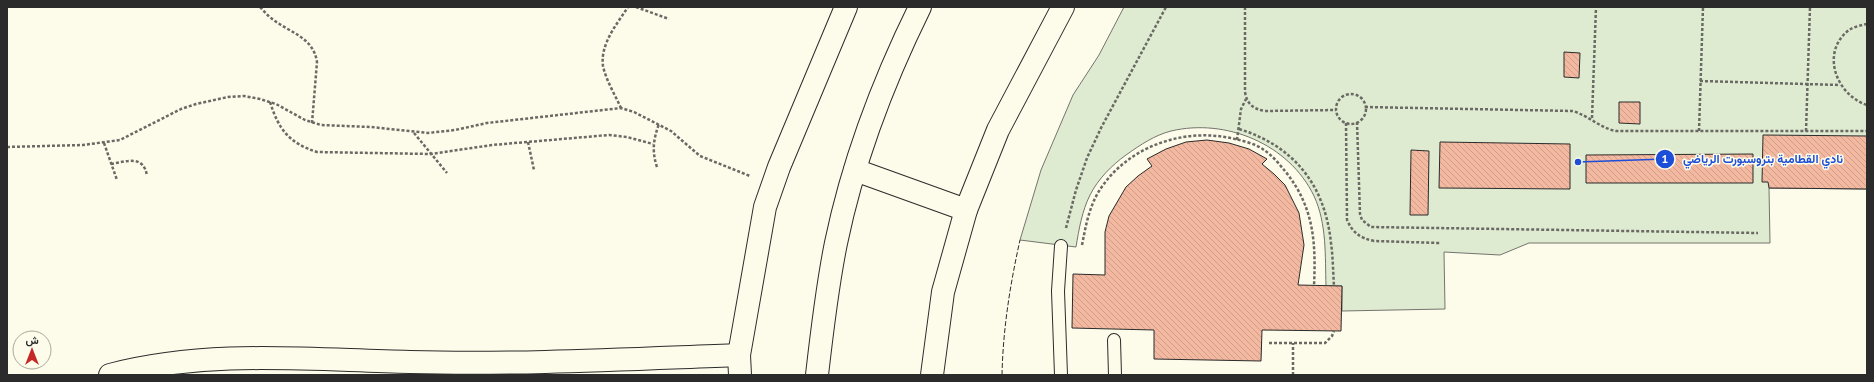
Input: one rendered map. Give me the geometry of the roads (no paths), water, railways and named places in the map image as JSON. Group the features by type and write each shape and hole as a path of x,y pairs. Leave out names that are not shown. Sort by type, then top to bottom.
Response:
{"street":[{"path":"110,375 169,364 223,358 278,357 396,362 740,365 764,215 773,185 846,7"},
{"path":"817,375 823,316 836,243 855,170 898,51 920,7"},
{"path":"932,375 943,292 966,210 998,130 1063,7"},
{"path":"855,170 966,210"}],"lane":[{"path":"1060,375 1058,291 1061,246"},
{"path":"1114,340 1115,375"}],"place":[{"name":"نادي القطامية بتروسبورت الرياضي","path":"1578,162"}]}
